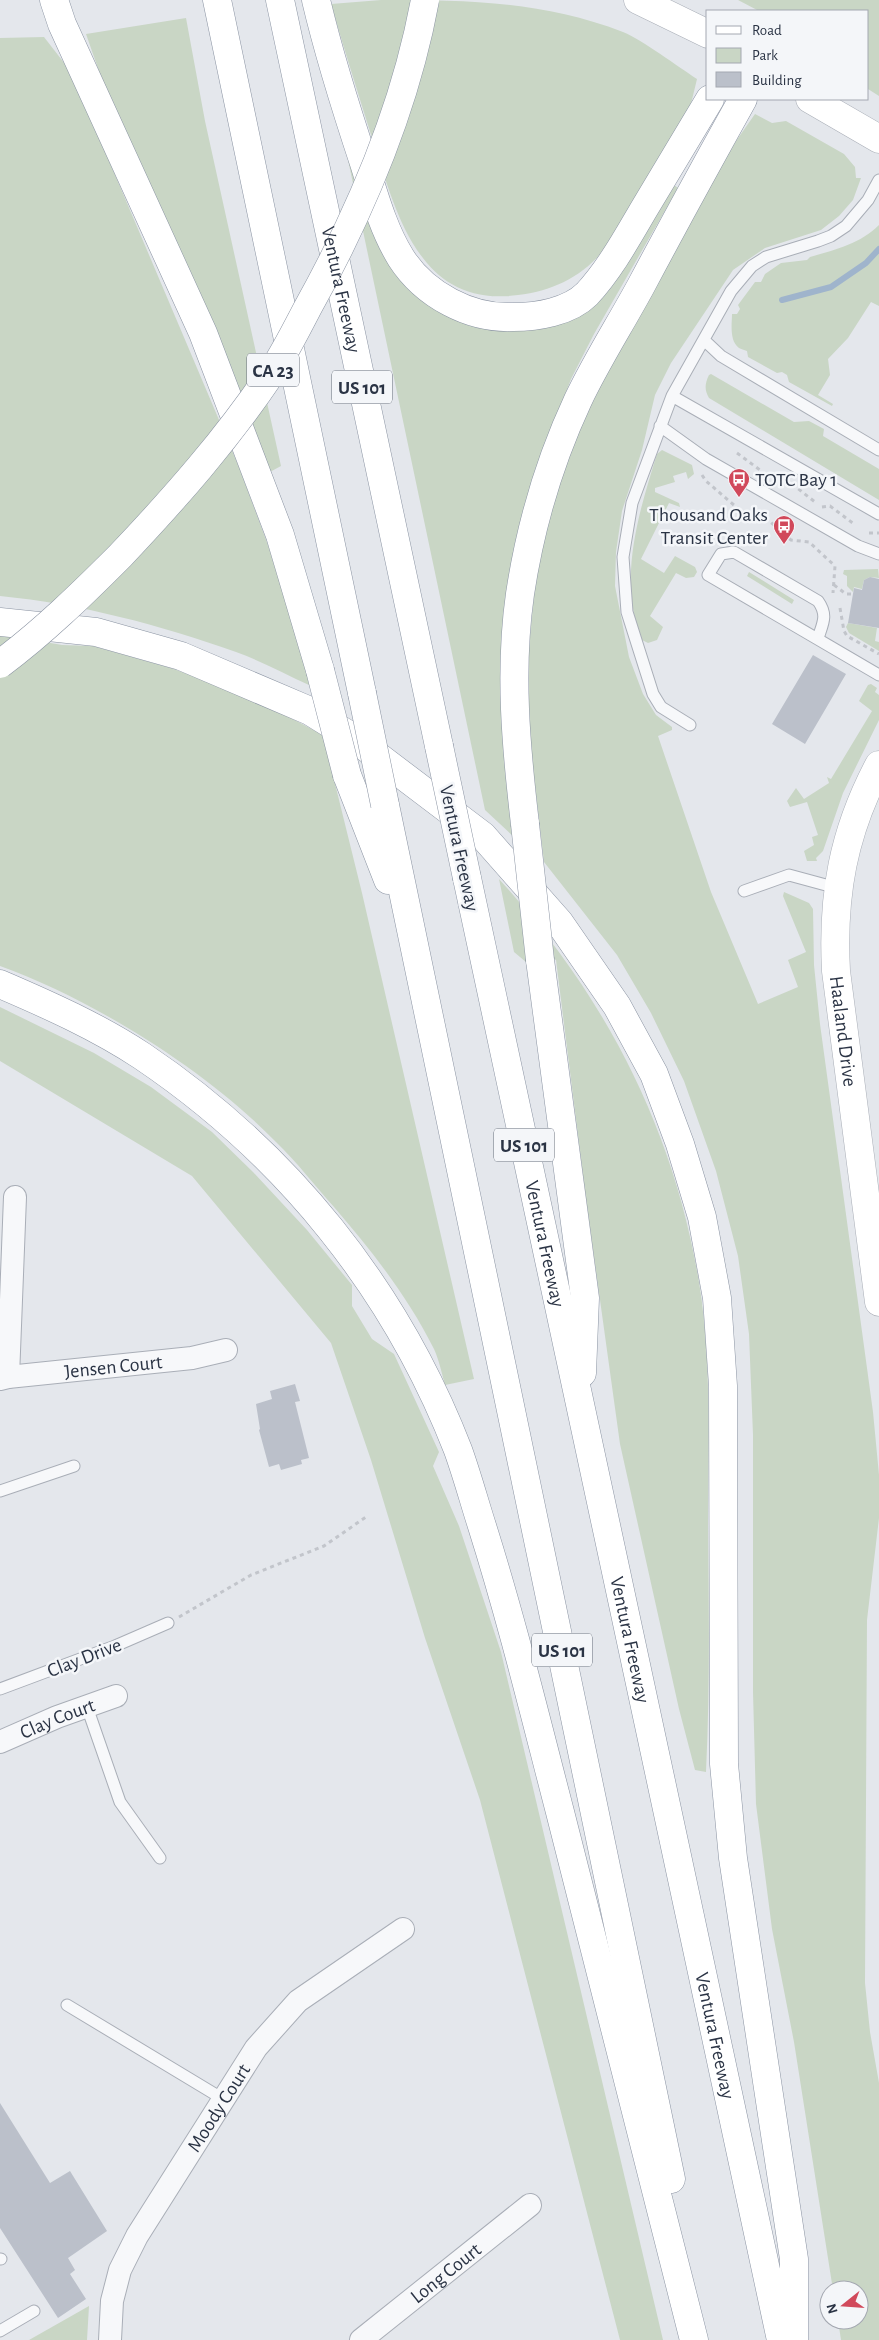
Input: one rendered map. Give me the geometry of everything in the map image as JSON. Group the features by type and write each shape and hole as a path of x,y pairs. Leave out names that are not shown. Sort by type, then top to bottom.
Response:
{"main road":[{"path":"54,0 62,24 203,333 280,535 320,670 347,775 419,960"},
{"name":"US 101","path":"217,0 419,960 704,2340"},
{"name":"Ventura Freeway","path":"280,0 580,1412 781,2340"},
{"name":"CA 23","path":"0,664 34,639 171,503 220,444 272,371 349,228 387,138 408,71 425,0"},
{"path":"638,0 706,33"},
{"path":"319,13 380,213 402,258 419,279 441,297 463,309 498,318 526,317 559,310 586,295 616,257 709,100"},
{"path":"580,1412 585,1298 540,960 516,742 515,646 520,595 530,541 552,467 577,402 742,100"},
{"path":"812,100 879,139"},
{"path":"0,622 96,632 181,656 310,711 355,739 483,836 559,922 617,1006 654,1074 680,1144 702,1217 717,1298 724,1386 724,1764 733,1858 794,2259 794,2340"},
{"name":"Haaland Drive","path":"879,765 853,823 843,854 837,888 834,932 836,971 879,1302"},
{"path":"0,984 59,1009 141,1055 228,1121 277,1166 330,1226 379,1295 420,1367 458,1450 507,1604 694,2340"}],"street":[{"path":"4,1378 15,1197"},
{"name":"Jensen Court","path":"4,1378 192,1358 226,1350"},
{"name":"Clay Court","path":"0,1742 116,1696"},
{"name":"Moody Court","path":"110,2340 112,2302 120,2270 137,2236 256,2048 298,2001 403,1929"},
{"name":"Long Court","path":"361,2340 530,2205"}],"lane":[{"path":"690,725 661,707 653,694 641,662 627,612 624,558 632,503 672,396 731,291 752,266 766,257 831,236 860,213 879,180"},
{"path":"704,340 721,356 879,450"},
{"path":"672,396 879,514"},
{"path":"660,426 706,459 858,546 879,554"},
{"path":"818,638 826,617 824,609 818,601 734,552 721,554 708,575 879,675"},
{"path":"744,891 789,876 837,888"},
{"path":"0,1491 74,1466"},
{"name":"Clay Drive","path":"0,1689 115,1646 168,1623"},
{"path":"87,1706 120,1802 160,1858"},
{"path":"67,2005 223,2099"},
{"path":"0,2332 34,2311"}],"path":[{"path":"734,450 766,475 780,475 823,508 830,506 859,528"},
{"path":"706,482 742,512 759,512 791,540 809,542 835,566 834,585 831,591 835,597"},
{"path":"834,585 846,594 853,594"},
{"path":"838,604 842,612 844,632 847,636 879,654"},
{"path":"168,1623 251,1575 324,1546 366,1517"}],"green space":[{"path":"381,0 504,4 563,14 623,32 650,47 697,79 690,108 680,128 605,248 587,267 567,281 543,290 518,295 484,295 456,287 434,271 416,249 402,223 391,195 331,4"},
{"path":"738,0 879,0 879,96 869,90 869,10 757,10"},
{"path":"186,18 205,121 281,466 268,473 208,314 100,74 86,34"},
{"path":"44,37 65,64 99,137 239,467 268,545 307,670 309,685 264,663 178,633 90,610 0,596 0,38"},
{"path":"755,114 772,123 786,121 844,154 855,167 856,178 861,178 853,200 839,216 821,230 765,248 733,270 671,363 655,395 642,450 622,511 616,552 615,586 629,657 643,694 656,715 672,727 672,730 658,736 711,892 758,1004 798,987 788,960 806,952 783,896 784,892 809,903 813,909 814,965 820,1024 873,1412 879,1475 879,1518 867,1620 865,1983 870,2032 879,2083 879,2340 841,2340 840,2330 869,2330 869,2280 831,2280 794,2042 772,1929 756,1804 753,1692 753,1435 749,1334 738,1256 716,1171 684,1081 651,1013 617,955 544,862 530,744 528,659 536,573 551,503 574,435 601,378 736,141"},
{"path":"354,152 378,221 474,319 612,283 625,268 674,185 678,188 594,334 571,379 538,467 515,838 485,810 347,155"},
{"path":"879,225 879,306 871,302 848,338 828,359 830,375 818,395 833,404 832,406 789,382 787,375 782,372 777,373 748,357 747,351 739,348 734,341 732,314 737,314 740,309 738,305 755,282 761,282 765,274 781,263 807,260 810,257 855,242 872,232"},
{"path":"711,374 794,422 809,421 824,429 823,436 879,469 879,500 709,398 706,386"},
{"path":"662,450 692,465 694,474 688,479 686,472 673,476 675,482 655,488 655,492 679,503 680,507 669,503 641,559 664,573 675,556 695,567 697,572 694,577 686,578 676,573 650,616 663,627 657,640 648,643 642,640 635,617 631,594 631,570 633,546 644,499 657,454"},
{"path":"878,569 879,578 870,577 864,580 862,589 854,587 853,592 847,586 847,576 843,574 844,570"},
{"path":"749,572 794,600 792,604 747,576"},
{"path":"848,623 877,628 875,641 879,642 879,651 849,633 846,627"},
{"path":"0,634 62,645 93,646 171,668 251,697 323,735 362,893 474,1379 445,1385 434,1349 413,1311 388,1275 299,1166 248,1115 217,1089 147,1040 73,998 36,980 0,966"},
{"path":"871,684 877,688 875,692 879,695 879,720 843,793 823,851 816,858 817,861 807,861 804,851 814,845 812,837 818,835 807,802 790,807 787,801 796,788 804,799 829,783 827,777 831,779 872,711 859,701 868,685"},
{"path":"499,879 537,924 571,969 602,1017 629,1066 652,1117 672,1170 687,1225 699,1282 708,1373 709,1648 706,1772 695,1770 679,1709 620,1444 586,1199 556,960 529,944 532,967 514,952"},
{"path":"0,1007 94,1053 151,1087 212,1132 253,1172 307,1230 352,1285 352,1306 372,1339 394,1354 439,1452 433,1466 459,1526 501,1652 663,2340 620,2340 480,1800 425,1638 371,1460 331,1343 192,1176 0,1061"},
{"path":"89,2306 87,2340 29,2340"}],"building":[{"path":"870,577 879,579 879,628 848,623 854,588 862,590 864,580"},
{"path":"813,655 846,674 805,744 772,724"},
{"path":"295,1384 300,1401 295,1402 309,1458 301,1460 302,1464 281,1470 279,1464 269,1467 259,1430 256,1404 272,1399 270,1391"},
{"path":"0,2103 50,2183 70,2171 107,2231 68,2258 75,2270 70,2274 86,2299 58,2318 0,2228"}],"waterway":[{"path":"782,300 831,287 866,263 879,249"}],"place":[{"name":"TOTC Bay 1","path":"739,498"},
{"name":"Thousand Oaks Transit Center","path":"784,545"}]}
